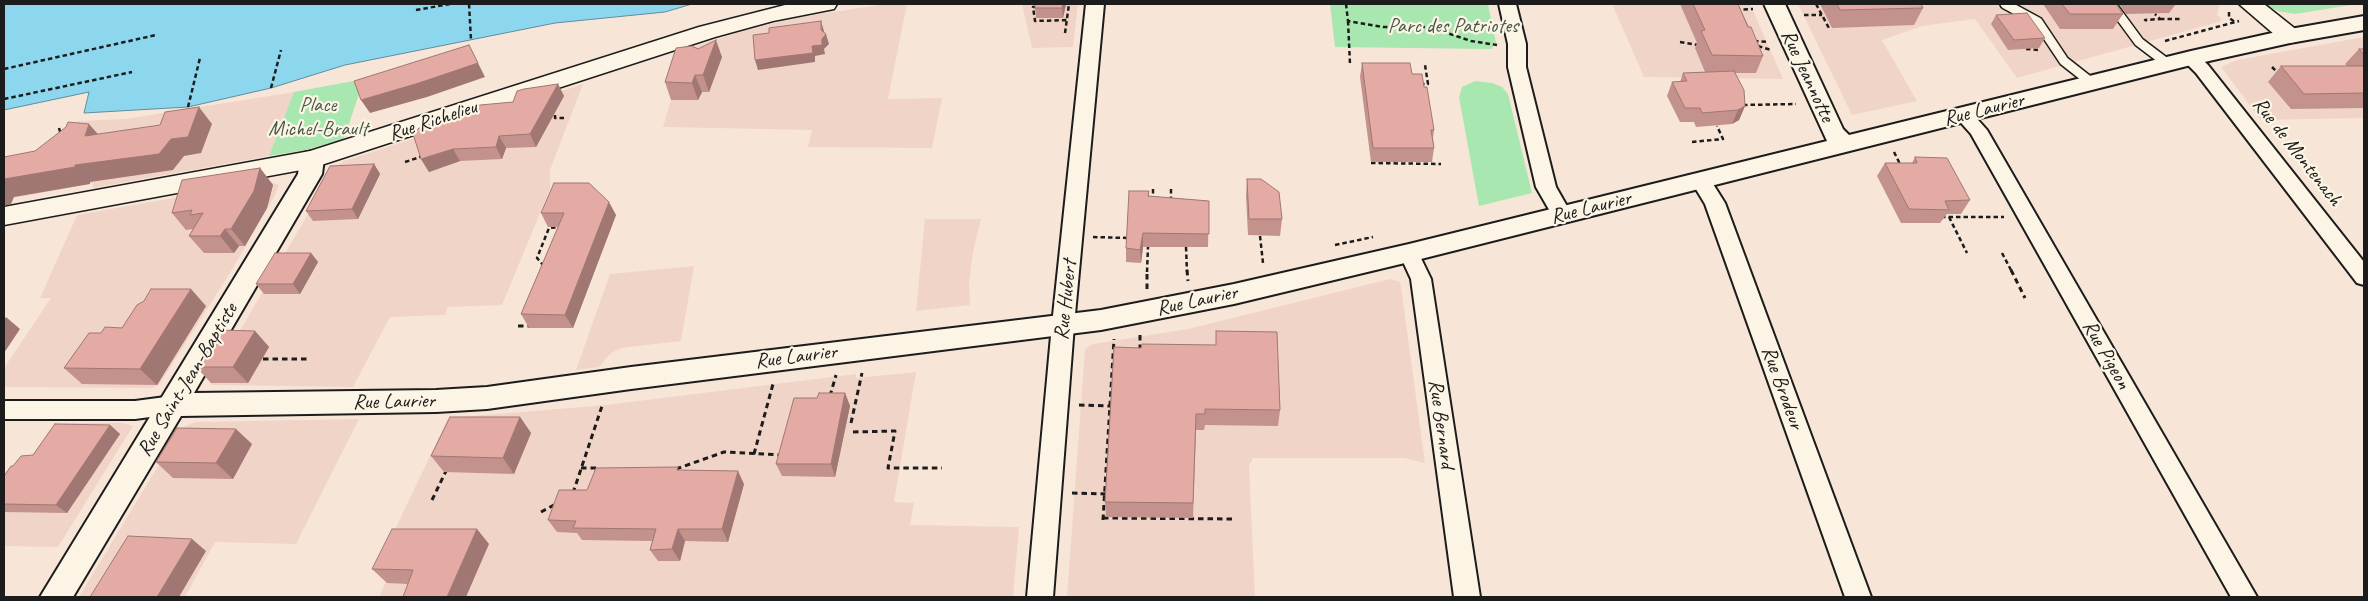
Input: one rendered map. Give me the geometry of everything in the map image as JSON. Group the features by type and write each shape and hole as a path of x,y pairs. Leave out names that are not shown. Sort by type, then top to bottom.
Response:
{"main road":[{"name":"Rue Richelieu","path":"4,216 312,159 707,32 771,14 826,4"},
{"path":"2250,4 2290,36"}],"street":[{"name":"Rue Hubert","path":"1040,597 1063,325 1095,4"},
{"path":"1507,4 1517,51 1517,67 1546,187 1562,214"},
{"name":"Rue Jeannotte","path":"1764,6 1834,133 1844,145"},
{"name":"Rue Laurier","path":"4,410 135,410 173,405 466,400 1101,320 1234,294 1409,253 2191,58 2290,36 2364,23"},
{"name":"Rue de Montenach","path":"2191,58 2202,69 2364,277"},
{"name":"Rue Pigeon","path":"1964,116 1978,130 2244,597"},
{"name":"Rue Saint-Jean-Baptiste","path":"56,597 235,304 310,174 312,159"},
{"name":"Rue Brodeur","path":"1701,181 1715,203 1858,597"},
{"name":"Rue Bernard","path":"1409,253 1421,279 1467,597"}],"lane":[{"path":"2005,4 2038,22 2064,61 2092,83"},
{"path":"2112,4 2139,42 2168,64"}],"path":[{"path":"416,10 450,4"},
{"path":"468,4 471,40"},
{"path":"1065,33 1069,4"},
{"path":"1346,4 1350,64"},
{"path":"1816,4 1824,15 1830,30"},
{"path":"1735,10 1764,6"},
{"path":"1037,7 1033,7 1035,21 1067,20"},
{"path":"2155,14 2160,19"},
{"path":"1801,15 1824,15"},
{"path":"2151,27 2145,20 2182,19"},
{"path":"1348,21 1383,27 1429,26 1471,41 1517,51"},
{"path":"2182,36 2234,22 2234,28"},
{"path":"4,69 156,35"},
{"path":"1745,41 1768,42"},
{"path":"1680,42 1697,46 1704,45"},
{"path":"1752,44 1772,50"},
{"path":"271,88 281,50"},
{"path":"188,107 200,58"},
{"path":"1418,84 1428,84 1426,65"},
{"path":"2272,67 2278,74"},
{"path":"4,98 132,72"},
{"path":"1735,105 1796,104"},
{"path":"556,115 555,118 564,118"},
{"path":"1692,142 1723,139 1718,126"},
{"path":"59,128 62,137"},
{"path":"1894,151 1902,168"},
{"path":"405,162 424,156"},
{"path":"1372,163 1441,164"},
{"path":"1153,189 1153,204"},
{"path":"1171,189 1170,201 1178,201"},
{"path":"1937,217 2010,217"},
{"path":"1948,217 1967,253"},
{"path":"550,273 537,258 549,228 565,227 567,230"},
{"path":"1260,236 1263,263"},
{"path":"1092,237 1128,238"},
{"path":"1147,290 1148,247"},
{"path":"1186,247 1188,281"},
{"path":"2002,253 2025,298"},
{"path":"518,326 530,326 533,317"},
{"path":"1139,361 1140,334"},
{"path":"1114,338 1103,519 1235,520"},
{"path":"262,358 307,359"},
{"path":"1113,361 1121,361"},
{"path":"851,424 862,370"},
{"path":"830,398 836,374"},
{"path":"754,454 774,382"},
{"path":"572,497 603,403"},
{"path":"1078,406 1111,406"},
{"path":"853,432 895,431 888,468 942,468"},
{"path":"671,468 681,469 724,452 788,456"},
{"path":"432,500 448,467"},
{"path":"581,468 601,468"},
{"path":"678,474 681,469"},
{"path":"1072,494 1106,494"},
{"path":"541,512 564,500"}],"shaded area":[{"path":"885,4 907,4 888,99 942,98 932,148 808,147 812,130 663,127 686,49 753,28 795,18"},
{"path":"1022,4 1078,4 1073,47 1032,48"},
{"path":"1612,4 1750,4 1783,79 1644,77"},
{"path":"1798,4 2220,4 2217,14 2222,21 2017,78 1975,19 1922,26 1882,40 1917,101 1852,115"},
{"path":"2364,37 2364,118 2261,120 2221,67 2237,60"},
{"path":"583,84 550,170 550,189 502,305 448,307 445,315 390,317 353,387 211,385 210,382 336,166 344,161"},
{"path":"294,92 269,156 93,188 93,183 4,200 4,159 52,149 71,136 78,121 126,119"},
{"path":"269,181 279,185 274,197 233,268 159,385 152,388 4,387 4,368 51,298 40,298 77,215"},
{"path":"925,219 981,219 973,252 969,283 970,305 916,311"},
{"path":"694,266 681,341 621,348 611,353 599,367 576,370 610,274"},
{"path":"1390,279 1400,282 1401,287 1425,463 1404,458 1253,458 1249,466 1255,597 1067,597 1085,349 1093,344 1188,329"},
{"path":"916,372 894,502 914,503 910,525 1019,527 1013,597 379,597 404,542 389,542 448,418 606,405 856,374 856,378"},
{"path":"359,419 296,544 215,542 185,597 79,597 176,436 184,427 195,422"},
{"path":"54,423 123,423 133,426 58,547 4,546 4,498"}],"green space":[{"name":"Parc des Patriotes","path":"1330,4 1488,4 1496,43 1491,49 1335,47"},
{"path":"2263,4 2357,4 2295,14 2278,11"},
{"name":"Place Michel-Brault","path":"364,79 344,139 305,150 269,156 294,92"},
{"path":"1475,81 1492,83 1502,87 1508,94 1532,193 1479,206 1459,97 1462,87"}],"water":[{"path":"4,4 692,4 665,12 555,23 345,65 271,88 188,107 84,113 89,92 4,110"}],"building":[{"path":"1035,4 1063,4 1062,8 1035,8"},
{"path":"1693,4 1738,4 1748,27 1751,27 1763,56 1712,55 1701,31 1705,30"},
{"path":"1837,4 1921,4 1923,8 1840,10"},
{"path":"2062,4 2116,4 2123,14 2070,14"},
{"path":"2027,13 2045,38 2014,40 1996,15"},
{"path":"821,21 821,30 826,34 822,39 822,45 812,46 813,53 755,60 753,35 769,33 769,28"},
{"path":"716,40 703,75 695,75 692,83 665,82 676,48 692,46 698,49"},
{"path":"469,45 478,63 361,100 354,81"},
{"path":"1362,63 1410,63 1412,74 1422,74 1424,87 1427,87 1434,130 1431,130 1434,148 1373,148"},
{"path":"2281,66 2364,66 2364,93 2304,94"},
{"path":"1734,71 1744,90 1745,106 1738,110 1702,113 1700,108 1685,108 1672,82 1687,81 1683,73"},
{"path":"558,84 530,134 499,136 496,147 453,149 421,159 413,134 419,128 467,112 469,106 513,102 517,91"},
{"path":"199,107 188,137 171,139 159,154 75,165 75,167 4,179 4,157 35,151 66,127 68,122 89,124 85,136 160,125 165,112"},
{"path":"1915,157 1947,158 1970,200 1945,201 1949,210 1909,209 1885,163 1917,163"},
{"path":"374,164 352,209 306,211 330,166"},
{"path":"260,168 254,191 231,229 225,229 220,236 189,236 203,213 190,215 192,210 172,213 182,180"},
{"path":"1247,179 1261,179 1279,192 1282,219 1249,219"},
{"path":"554,183 589,183 609,202 565,315 521,314 564,213 541,213"},
{"path":"1129,191 1149,191 1148,196 1209,201 1209,234 1143,233 1140,250 1126,248"},
{"path":"275,253 311,253 293,284 256,284"},
{"path":"151,289 191,289 140,369 64,368 89,333 101,333 105,327 122,328 137,305 144,301"},
{"path":"220,330 255,331 233,367 196,367"},
{"path":"1216,331 1277,332 1280,410 1205,409 1205,414 1196,414 1193,503 1105,502 1114,347 1141,348 1142,344 1216,345"},
{"path":"819,393 845,393 831,464 776,464 794,398 817,398"},
{"path":"450,417 520,417 503,458 431,456"},
{"path":"55,424 110,425 56,505 4,504 4,476 21,456 33,455"},
{"path":"177,428 236,429 216,463 156,462"},
{"path":"678,467 677,470 738,471 722,529 678,529 672,549 650,550 656,529 573,528 576,521 548,520 559,490 587,490 596,468"},
{"path":"392,529 477,529 447,597 403,597 413,570 372,569"},
{"path":"128,536 192,539 157,597 90,597"}]}
